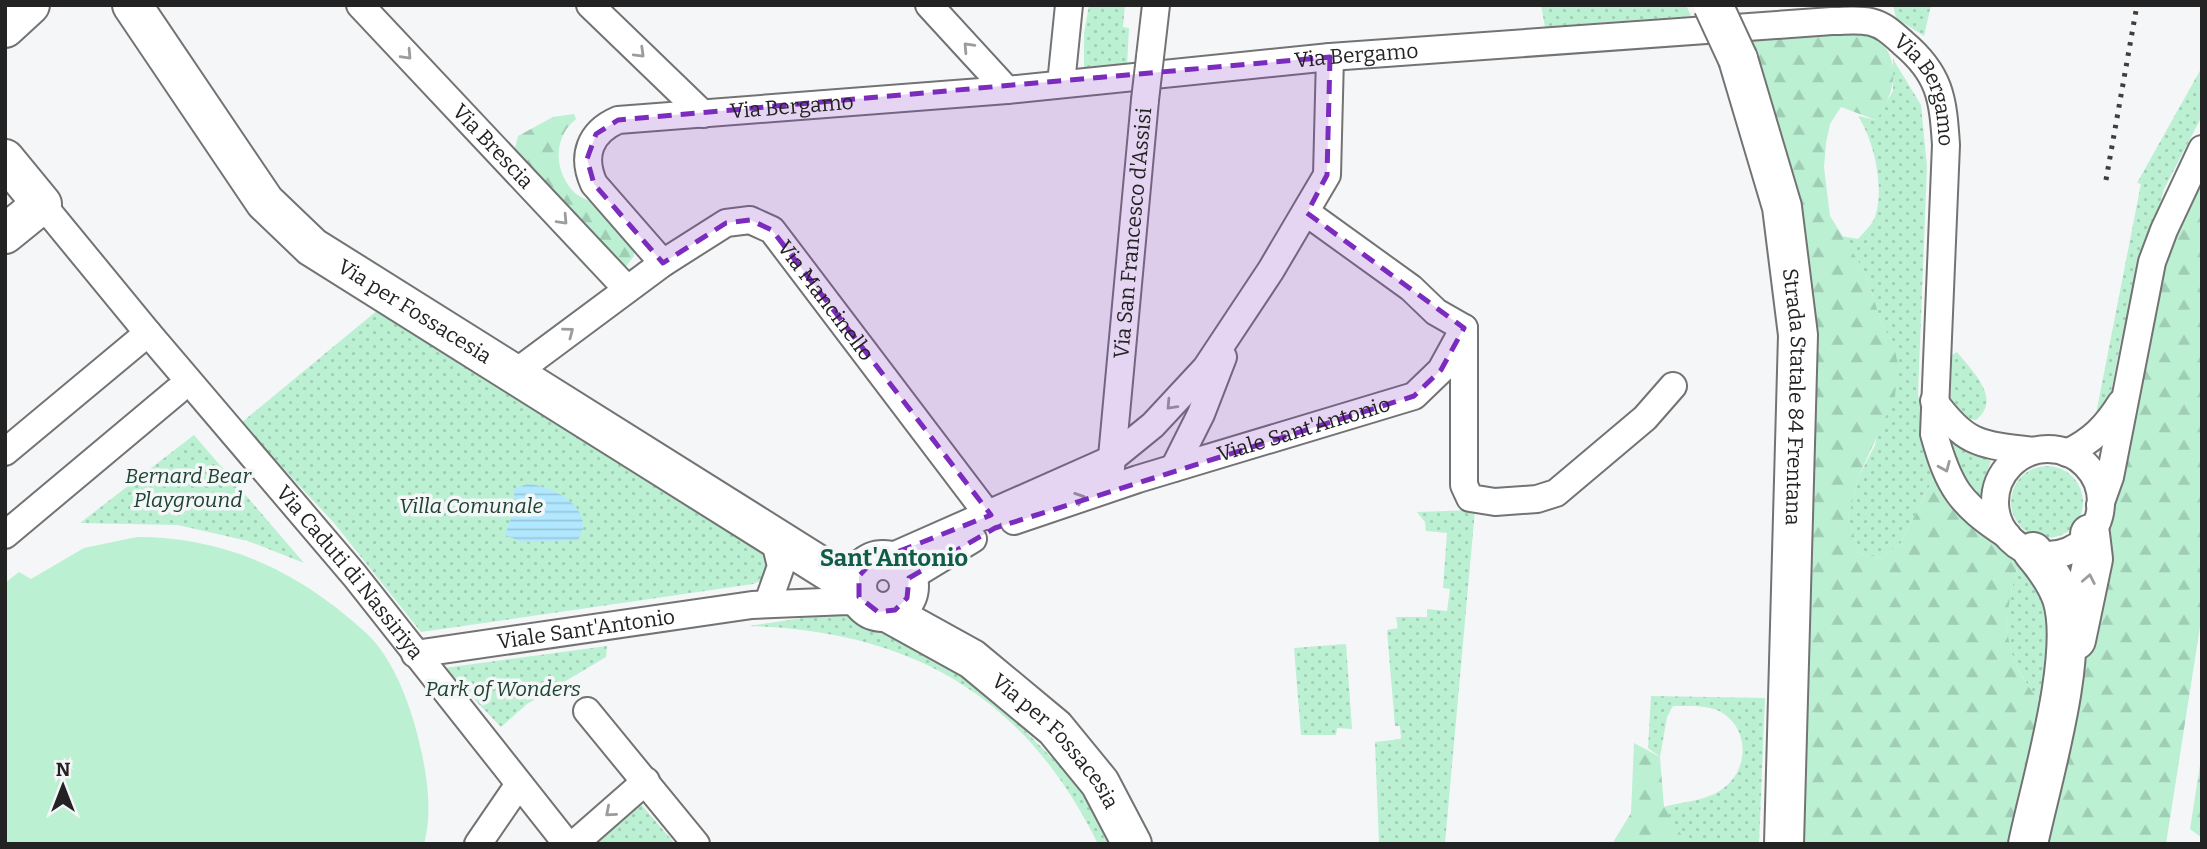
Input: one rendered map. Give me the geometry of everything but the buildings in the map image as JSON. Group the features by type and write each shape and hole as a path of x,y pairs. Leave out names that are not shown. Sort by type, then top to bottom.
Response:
{"street":[{"path":"5,28 30,5"},
{"name":"Via per Fossacesia","path":"132,5 265,202 323,255 781,539 822,552 876,582 962,652 991,672 1055,728 1100,783 1132,844"},
{"name":"Via Brescia","path":"360,5 627,289"},
{"path":"590,5 703,114"},
{"path":"929,5 1007,90"},
{"path":"1061,84 1069,5"},
{"name":"Via San Francesco d'Assisi","path":"1110,460 1156,5"},
{"name":"Strada Statale 84 Frentana","path":"1713,5 1738,58 1782,207 1798,335 1784,844"},
{"name":"Via Bergamo","path":"663,263 594,184 588,172 590,145 596,134 618,120 1007,90 1330,57 1832,21 1870,22 1887,17 1937,80 1944,105 1945,145 1934,434 1944,470 1971,511 2020,544"},
{"path":"1174,468 1201,414 1231,335 1307,214 1327,174 1330,57"},
{"path":"2020,544 2046,554 2070,549 2095,519 2110,477 2152,262 2202,149"},
{"path":"5,159 43,204 5,234"},
{"name":"Via Caduti di Nassiriya","path":"43,204 148,333 355,576 566,844"},
{"path":"1307,214 1411,288 1436,312 1464,328 1464,485 1470,498 1495,502 1537,499 1556,493 1645,418 1672,386"},
{"name":"Via Mancinello","path":"515,373 663,263 726,222 750,220 772,230 989,516"},
{"name":"Viale Sant'Antonio","path":"876,582 995,528 1113,486 1414,396 1441,370 1464,328"},
{"path":"5,452 148,333"},
{"name":"Viale Sant'Antonio","path":"415,654 765,601 848,601 989,516 1110,460 1153,425 1206,368 1231,335"},
{"path":"5,534 177,391"},
{"path":"2067,453 2088,442 2104,428 2125,396"},
{"path":"1934,401 1957,430 1973,442 2067,453 2078,459 2095,479 2093,559 2075,647 2066,668"},
{"path":"2028,844 2066,668 2067,623 2062,598 2050,573 2020,544 1996,512 1997,486 2010,464 2033,451"},
{"path":"1110,460 1113,486"},
{"path":"765,601 781,566 781,539"},
{"path":"587,710 696,844"},
{"path":"574,844 646,781"},
{"path":"478,844 519,784"}],"highlighted area":[{"path":"1330,57 1327,175 1307,213 1464,328 1441,370 1414,396 995,528 909,578 907,598 895,610 878,612 859,597 859,576 872,562 991,515 772,230 750,220 726,223 663,263 594,184 587,159 596,134 618,120"}],"green space":[{"path":"1089,5 1125,5 1123,27 1129,28 1127,65 1084,68 1084,33"},
{"path":"1541,5 1686,5 1691,16 1545,27"},
{"path":"1893,5 1931,5 1924,36 1896,18"},
{"path":"1853,28 1873,35 1886,48 1891,58 1893,79 1887,100 1876,120 1841,107 1830,124 1824,167 1830,216 1866,274 1882,325 1893,343 1898,364 1895,396 1859,476 1848,517 1860,554 1881,558 1901,543 1936,473 1980,527 2021,554 2010,597 2008,632 2017,666 2041,703 2014,844 1795,844 1803,369 1739,31"},
{"path":"1893,59 1921,105 1927,167 1918,394 1926,450 1936,473 1901,543 1881,558 1860,554 1848,517 1859,476 1875,445 1893,343 1882,325 1866,274 1841,236 1858,239 1875,217 1879,192 1876,165 1869,138 1858,116 1876,120 1893,91"},
{"path":"2202,67 2202,116 2164,189 2120,345 2109,403 2095,419 2141,184 2137,183"},
{"path":"574,114 576,119 568,127 560,145 563,176 575,193 604,210 634,243 634,256 624,269 518,160 515,148 518,136 553,117"},
{"path":"2202,169 2202,614 2166,844 2033,844 2100,535 2117,482 2161,263"},
{"name":"Villa Comunale","path":"379,309 760,548 772,563 768,578 753,584 421,632 334,523 241,423"},
{"path":"1957,352 1977,376 1986,394 1984,412 1976,420 1961,418 1950,406 1952,355"},
{"path":"1944,434 1956,445 1991,461 1982,486 1982,507 1968,493"},
{"name":"Bernard Bear Playground","path":"194,435 304,563 248,541 178,525 80,523"},
{"path":"2047,466 2067,472 2077,482 2083,502 2077,522 2067,532 2047,538 2027,532 2017,522 2011,502 2017,482 2027,472"},
{"path":"1475,510 1445,843 1379,844 1375,742 1401,739 1400,726 1395,726 1387,630 1398,628 1396,617 1427,617 1427,609 1447,611 1450,589 1443,588 1447,533 1426,531 1425,522 1417,512"},
{"path":"137,537 192,542 244,555 315,592 374,641 400,684 419,740 428,799 424,844 5,844 5,583 19,572 31,579 84,548"},
{"path":"2020,558 2057,615 2041,703 2017,666 2008,633 2007,617"},
{"path":"838,613 904,640 979,685 1077,783 1113,844 1098,844 1069,792 1036,748 998,711 957,681 912,658 862,641 808,631 749,626"},
{"path":"1346,644 1352,729 1337,728 1336,735 1301,735 1294,648"},
{"name":"Park of Wonders","path":"607,646 606,657 527,704 501,727 444,668"},
{"path":"1651,696 1765,698 1759,844 1687,844 1663,807 1708,797 1731,782 1741,761 1741,737 1728,717 1717,710 1673,706 1667,717 1660,757 1648,748"},
{"path":"1634,743 1660,757 1664,807 1687,844 1612,844 1631,813"},
{"path":"2202,752 2202,838 2190,829"},
{"path":"639,802 675,844 588,844"}],"water":[{"path":"527,484 559,494 577,509 582,518 583,529 578,540 522,542 505,535 515,507 514,489"}],"railway":[{"path":"2106,180 2137,5"}],"district":[{"name":"Sant'Antonio","path":"894,558"}]}
